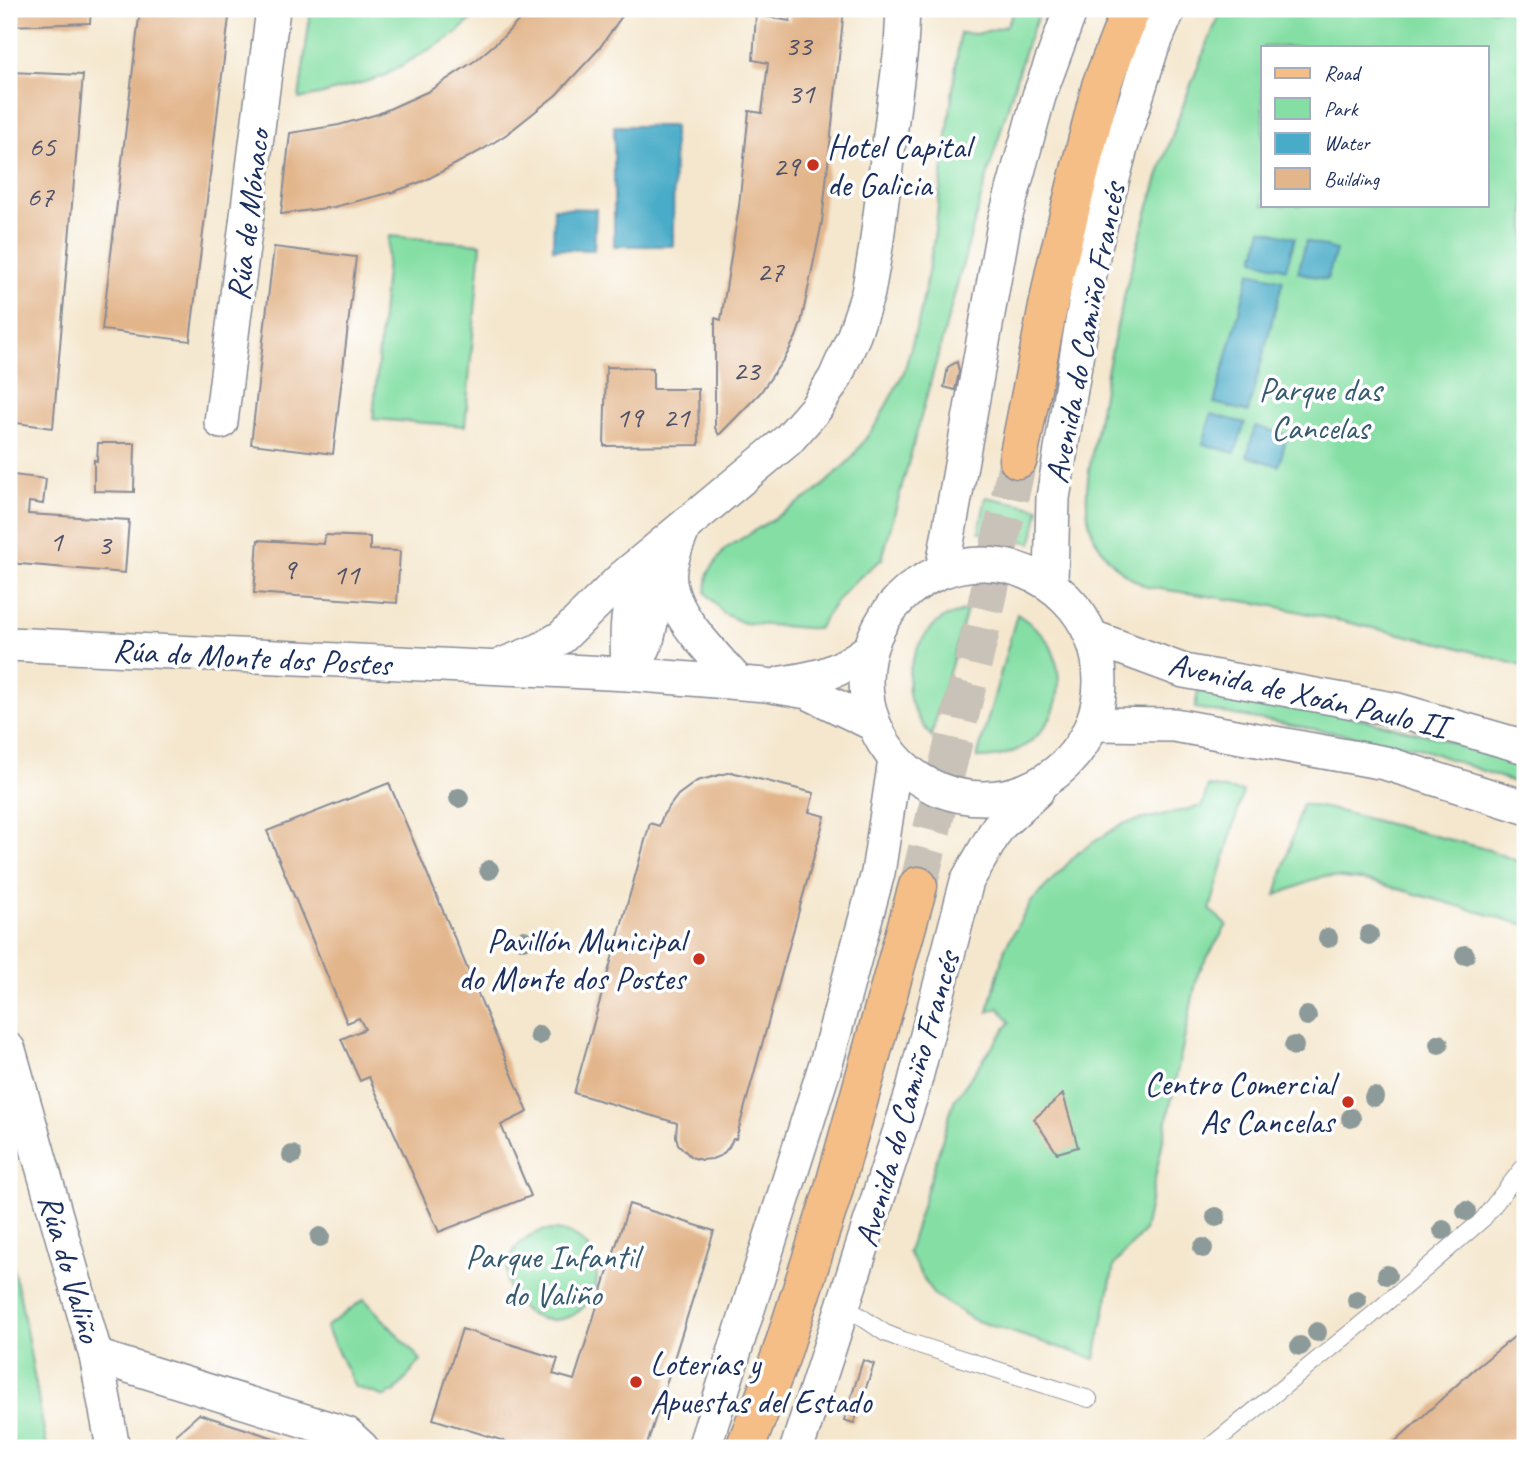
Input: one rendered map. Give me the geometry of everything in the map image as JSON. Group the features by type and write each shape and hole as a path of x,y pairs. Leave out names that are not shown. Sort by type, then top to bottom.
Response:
{"main road":[{"name":"Avenida do Camiño Francés","path":"1018,459 1055,271 1101,86 1131,9"},
{"name":"Avenida do Camiño Francés","path":"745,1448 780,1358 832,1195 918,886"}],"street":[{"name":"Rúa de Mónaco","path":"221,422 272,9"},
{"name":"Rúa do Monte dos Postes","path":"495,668 540,650 562,637 623,577 788,440 816,408 835,378 854,335 867,293 876,247 904,9"},
{"path":"942,571 1005,219 1039,96 1071,9"},
{"name":"Avenida do Camiño Francés","path":"1051,582 1053,498 1094,250 1125,133 1151,51 1169,9"},
{"name":"Rúa do Monte dos Postes","path":"628,674 627,615 641,577 684,527"},
{"path":"684,527 669,570 673,597 685,619 752,684"},
{"path":"974,564 1007,566 1051,582 1068,598 1081,616 1092,637 1100,666 1100,695 1093,724 1077,752 1055,775 1024,792 989,800 954,796 922,783 895,760 873,724 865,687 870,649 886,616 910,589 942,571 974,564"},
{"name":"Avenida de Xoán Paulo II","path":"1092,637 1184,671 1398,710 1525,747"},
{"name":"Rúa do Monte dos Postes","path":"9,644 628,674 752,684 807,692 873,724"},
{"name":"Rúa do Monte dos Postes","path":"752,684 825,676 847,667 870,649"},
{"name":"Avenida de Xoán Paulo II","path":"1093,724 1174,725 1385,762 1525,807"},
{"path":"704,1448 827,1060 878,873 895,760"},
{"name":"Avenida do Camiño Francés","path":"797,1448 912,1093 967,881 999,827 1055,775"},
{"name":"Rúa do Valiño","path":"9,1050 96,1356 113,1448"},
{"path":"96,1356 346,1434 362,1448"}],"lane":[{"path":"1208,1448 1371,1316 1483,1219 1525,1165"},
{"path":"840,1320 1089,1398"}],"green space":[{"path":"311,9 483,9 454,35 382,77 299,99"},
{"path":"1010,9 1041,9 1026,46 984,187 882,559 846,590 818,629 744,623 724,614 706,593 708,573 725,549 816,492 850,460 877,423 904,372 920,315 934,239 960,33 977,34 1006,26 1013,14"},
{"name":"Parque das Cancelas","path":"1222,9 1525,9 1525,667 1449,645 1269,605 1147,587 1117,568 1101,550 1088,516 1090,466 1109,363 1133,260 1182,108"},
{"path":"389,236 481,244 465,426 373,419"},
{"path":"986,497 1039,508 1032,543 979,532"},
{"path":"967,610 932,737 910,699 908,683 912,661 922,640 936,623"},
{"path":"1017,614 1031,624 1051,647 1058,668 1059,689 1055,708 1034,739 1018,750 999,756 977,758"},
{"path":"1198,691 1332,712 1435,737 1525,767 1525,786 1416,747 1195,708"},
{"path":"1208,786 1243,792 1210,910 1227,925 1198,973 1144,1231 1114,1265 1095,1359 974,1320 933,1294 908,1252 954,1101 1010,1022 999,1008 988,1012 1005,948 1031,902 1079,852 1122,824 1202,806"},
{"path":"1302,804 1486,849 1525,864 1525,925 1370,881 1324,876 1276,895"},
{"name":"Parque Infantil do Valiño","path":"552,1230 569,1233 584,1243 594,1258 597,1275 594,1292 584,1307 569,1317 552,1320 535,1317 520,1307 510,1292 507,1275 510,1258 520,1243 535,1233"},
{"path":"9,1254 20,1296 47,1448 9,1448"},
{"path":"364,1299 421,1360 394,1393 391,1392 386,1397 355,1387 326,1327"}],"water":[{"path":"614,126 674,126 673,246 614,246"},
{"path":"554,208 596,209 594,250 553,249"},
{"path":"1262,229 1295,238 1286,269 1254,260"},
{"path":"1306,241 1336,250 1327,280 1298,272"},
{"path":"1250,272 1283,280 1248,412 1214,403"},
{"path":"1211,414 1245,423 1235,453 1203,444"},
{"path":"1255,426 1287,435 1279,466 1247,456"}],"building":[{"path":"9,9 91,9 90,23 9,26"},
{"path":"140,9 230,9 190,341 102,330"},
{"path":"530,9 627,9 598,50 556,95 482,150 426,180 393,192 334,207 281,214 290,133 339,125 378,114 429,91 476,60"},
{"path":"791,9 844,9 822,222 796,337 760,393 719,435 715,428 715,318 721,320 739,206 749,111 762,113 768,63 753,60 756,15 790,21"},
{"path":"9,72 83,75 53,428 9,422"},
{"path":"274,247 356,257 333,454 251,444"},
{"path":"957,362 959,372 955,390 944,387 948,367"},
{"path":"606,367 653,368 653,389 698,389 699,445 604,446"},
{"path":"98,443 135,443 134,492 94,491 94,460 97,461"},
{"path":"9,468 14,468 13,475 46,479 43,504 29,502 28,514 129,520 125,573 9,563"},
{"path":"325,535 370,537 370,550 400,551 397,603 254,593 258,540 324,544"},
{"name":"Pavillón Municipal do Monte dos Postes","path":"731,772 814,793 809,812 825,816 736,1139 733,1139 722,1155 701,1160 691,1157 678,1144 677,1123 574,1093 650,823 659,826 663,815 678,795 697,781"},
{"path":"389,783 528,1112 501,1125 531,1196 439,1232 369,1077 360,1081 341,1039 365,1029 359,1018 347,1023 267,831"},
{"path":"1063,1094 1078,1147 1057,1153 1034,1119"},
{"path":"629,1204 714,1231 646,1448 527,1448 433,1419 462,1329 558,1359 553,1374 574,1380"},
{"path":"1525,1328 1525,1448 1388,1448 1472,1371"},
{"path":"863,1360 874,1364 854,1423 844,1420"},
{"path":"199,1414 305,1448 179,1448 176,1434"}],"tunnel":[{"path":"918,886 978,643 1018,459"}],"place":[{"name":"Hotel Capital de Galicia","path":"813,165"},
{"name":"Pavillón Municipal do Monte dos Postes","path":"699,959"},
{"name":"Centro Comercial As Cancelas","path":"1348,1102"},
{"name":"Loterías y Apuestas del Estado","path":"636,1382"}]}
